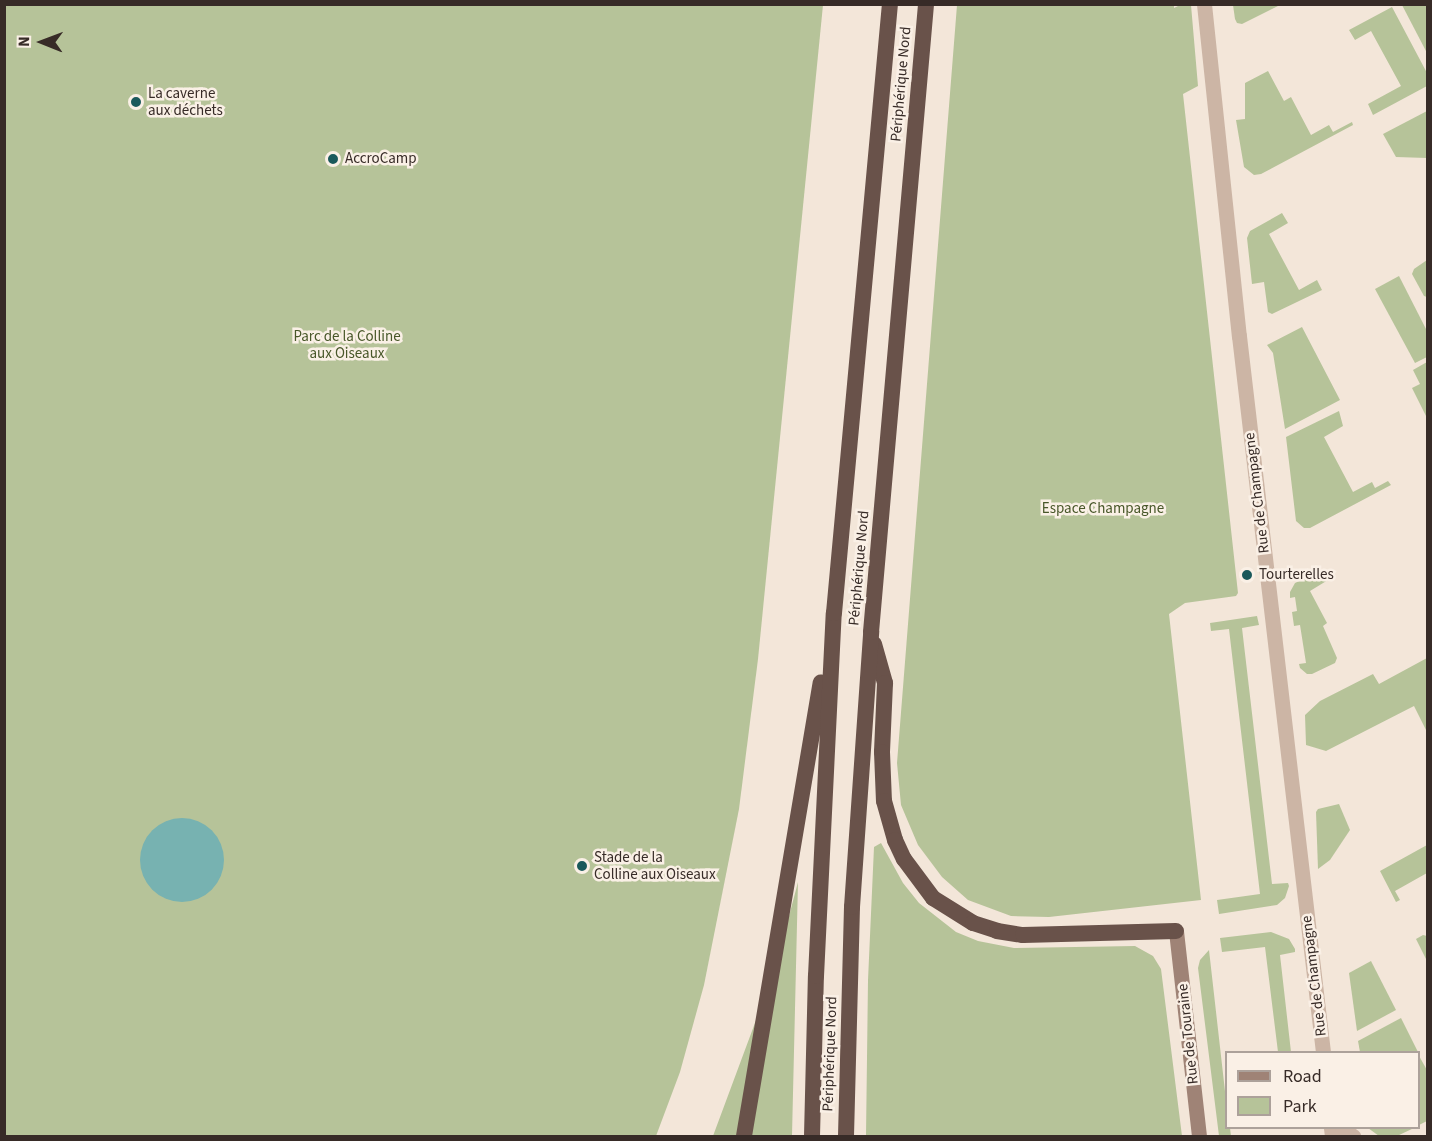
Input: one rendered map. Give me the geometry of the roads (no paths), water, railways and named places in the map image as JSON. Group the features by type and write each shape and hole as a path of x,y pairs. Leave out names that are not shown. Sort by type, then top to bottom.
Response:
{"highway":[{"name":"Périphérique Nord","path":"812,1137 816,976 834,613 890,4"},
{"name":"Périphérique Nord","path":"846,1137 852,907 871,633 926,4"},
{"path":"744,1137 834,613"},
{"path":"871,633 885,683 882,752 884,801 895,840 904,859 933,898 973,923 997,931 1023,935 1176,931"}],"main road":[{"name":"Rue de Touraine","path":"1176,931 1199,1137"}],"street":[{"name":"Rue de Champagne","path":"1204,4 1231,267 1323,1051"}],"water":[{"path":"174,818 190,818 206,825 217,836 224,852 221,876 212,890 190,902 174,902 158,895 147,884 140,868 140,852 147,836 158,825"}],"place":[{"name":"La caverne aux déchets","path":"136,102"},
{"name":"AccroCamp","path":"333,159"},
{"name":"Tourterelles","path":"1247,575"},
{"name":"Stade de la Colline aux Oiseaux","path":"582,866"}],"park label":[{"name":"Parc de la Colline aux Oiseaux","path":"347,344"},
{"name":"Espace Champagne","path":"1103,509"}]}
